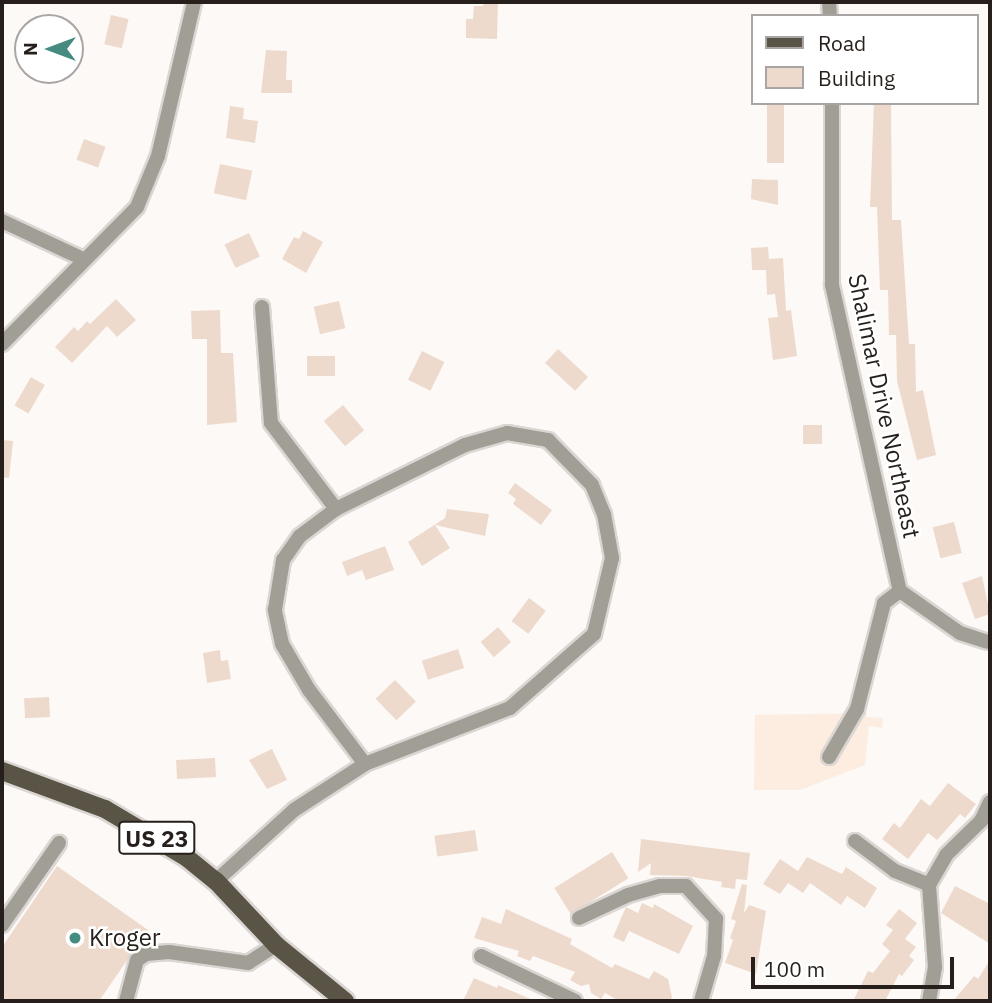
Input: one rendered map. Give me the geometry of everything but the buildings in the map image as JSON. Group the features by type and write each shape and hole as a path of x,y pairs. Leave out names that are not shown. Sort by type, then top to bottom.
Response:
{"main road":[{"name":"US 23","path":"2,771 106,809 140,827 216,881 276,944 345,1001"}],"street":[{"path":"2,344 137,206 159,156 194,2"},
{"name":"Shalimar Drive Northeast","path":"832,105 832,285 900,591"},
{"path":"2,221 83,259"},
{"path":"262,307 271,423 337,509"},
{"path":"216,881 294,810 365,764 416,748 510,709 558,670 594,634 612,558 604,514 592,485 548,440 507,433 466,445 337,509 300,536 283,560 275,610 282,644 309,690 365,764"},
{"path":"829,757 857,709 884,603 900,591 960,633 987,642"},
{"path":"929,1001 935,967 929,886 946,856 981,821 990,802"},
{"path":"855,841 895,871 929,886"},
{"path":"2,925 59,844"},
{"path":"579,918 628,895 660,886 686,886 716,919 714,956 701,1001"},
{"path":"126,1001 137,960 146,954 248,963 276,944"},
{"path":"481,956 575,1001"}],"shaded area":[{"path":"866,713 867,717 883,718 882,728 869,726 865,765 800,790 754,790 755,715"}],"place":[{"name":"Kroger","path":"75,938"}]}
